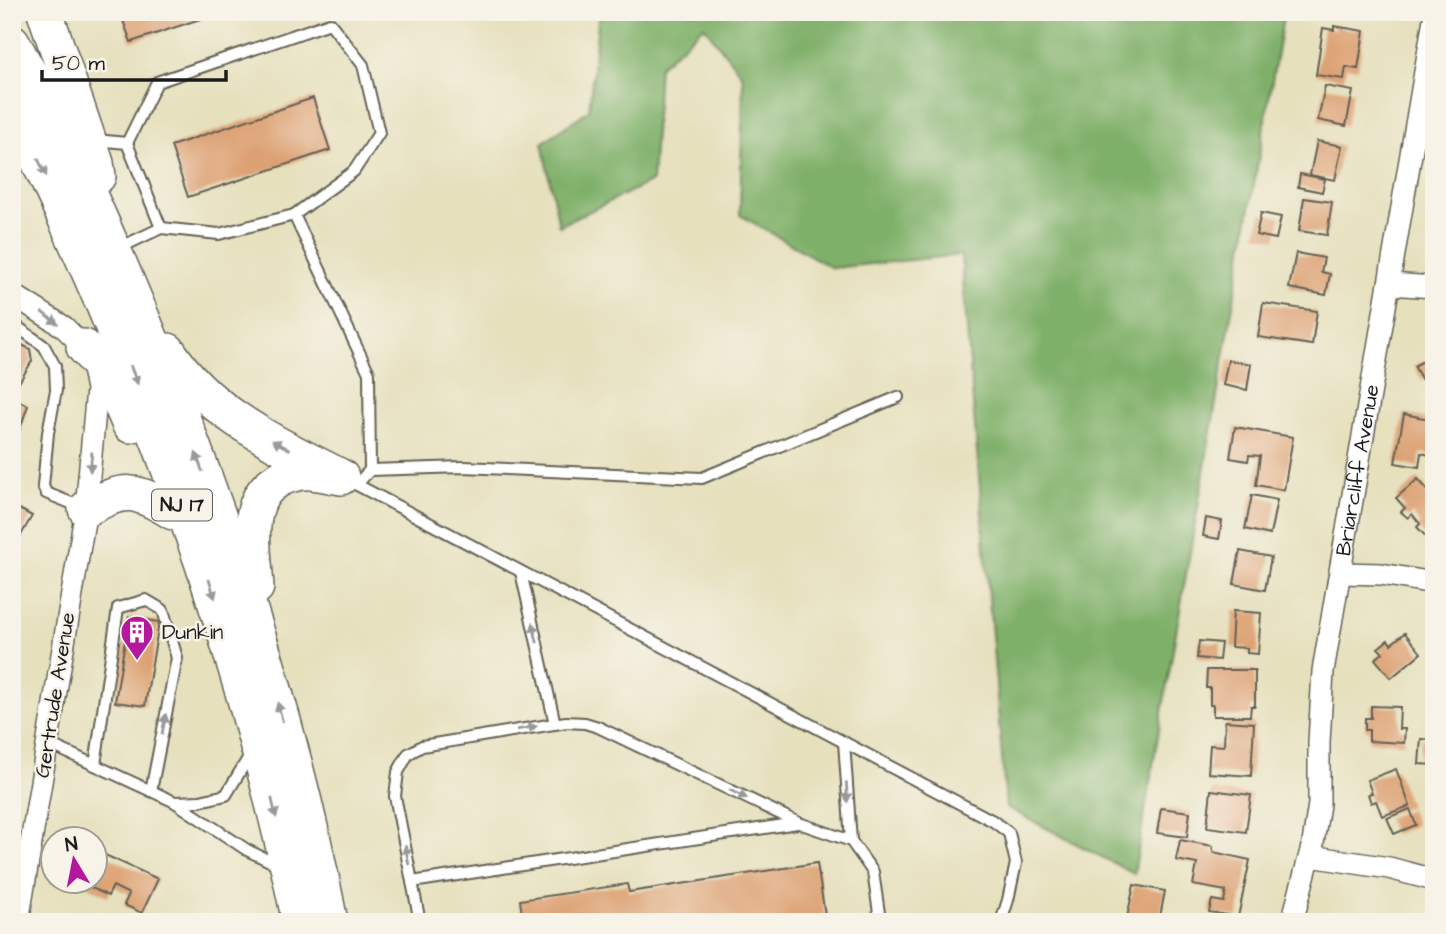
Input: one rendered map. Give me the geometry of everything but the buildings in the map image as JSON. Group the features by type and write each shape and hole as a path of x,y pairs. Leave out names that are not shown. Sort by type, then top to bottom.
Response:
{"highway":[{"path":"45,12 96,163 110,241"},
{"name":"NJ 17","path":"12,42 110,241 174,394 219,516 261,643 294,767 330,922"},
{"name":"NJ 17","path":"12,106 52,187 146,405 182,521 232,651 300,922"},
{"path":"135,302 183,373 219,407 261,435 356,477"},
{"path":"85,347 97,360 116,392 182,521"},
{"path":"261,643 251,523 260,496 278,478 304,471 356,477"},
{"path":"86,509 107,497 129,493 155,501 182,521"}],"street":[{"name":"Briarcliff Avenue","path":"1292,922 1310,856 1319,804 1323,671 1434,19"},
{"path":"1389,284 1434,288"},
{"path":"12,294 64,327 85,347"},
{"name":"Gertrude Avenue","path":"18,922 86,509 97,389 91,359 85,347"},
{"path":"1340,573 1381,574 1434,583"},
{"path":"1310,856 1390,868 1434,880"}],"lane":[{"path":"110,241 161,228 219,234 294,215 354,171 379,133 363,65 330,23 157,82 127,143 161,228"},
{"path":"88,139 127,143"},
{"path":"294,215 369,373 356,477"},
{"path":"12,323 44,346 55,366 56,390 48,433 43,486 46,493 86,509"},
{"path":"356,477 464,467 702,478 898,397"},
{"path":"356,477 521,572 993,821 1009,833 1016,863 1001,922"},
{"path":"521,572 555,724"},
{"path":"95,765 118,608 146,600 163,610 177,658 152,791"},
{"path":"420,922 395,796 398,772 408,754 422,747 555,724 585,723 799,823 851,841"},
{"path":"844,742 851,841 873,872 878,922"},
{"path":"47,743 175,802 247,850 288,869"},
{"path":"175,802 200,801 226,795 257,744"},
{"path":"412,883 799,823"}],"green space":[{"path":"599,12 1284,12 1134,874 1006,807 961,255 832,268 740,215 743,77 704,26 659,67 652,181 559,226 542,143 589,110"}],"waterway":[{"path":"837,17 839,12"}],"place":[{"name":"Dunkin","path":"137,662"}]}
